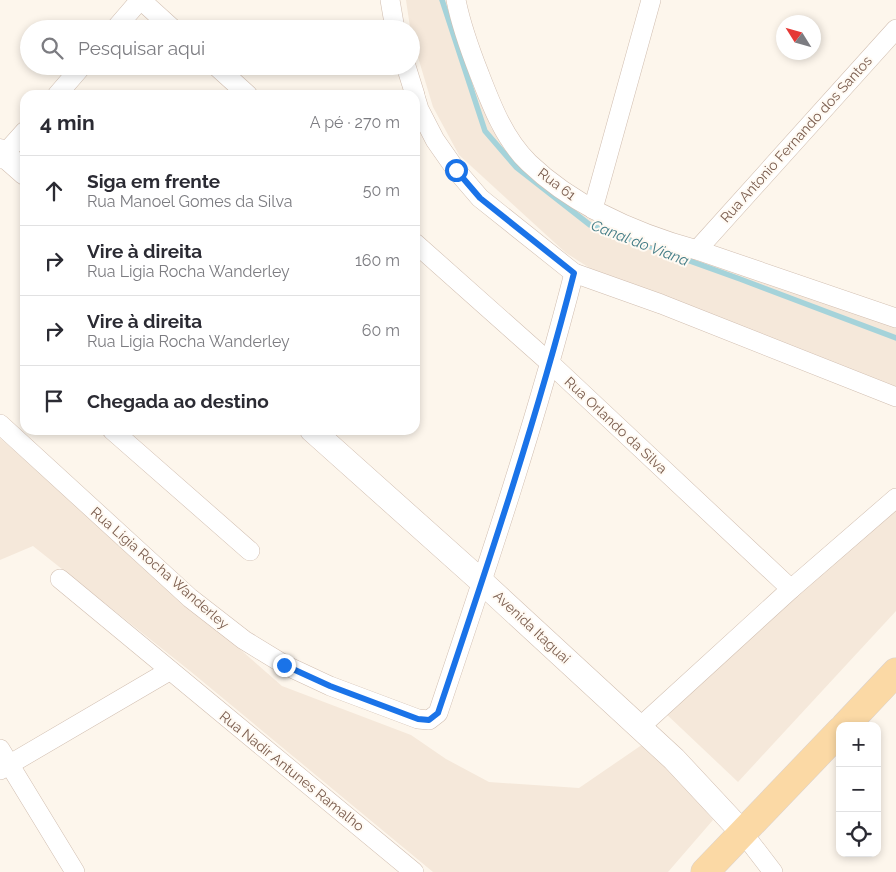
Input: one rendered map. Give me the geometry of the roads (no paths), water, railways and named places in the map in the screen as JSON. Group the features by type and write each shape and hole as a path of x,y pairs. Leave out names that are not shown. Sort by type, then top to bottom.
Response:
{"main road":[{"path":"849,722 896,672"},
{"path":"705,872 836,735"}],"street":[{"path":"123,20 141,0 164,20"},
{"path":"390,0 393,20"},
{"name":"Rua 61","path":"456,0 472,53 492,106 509,137 528,162 563,190 593,209 668,242 697,250 896,318"},
{"path":"593,209 651,0"},
{"name":"Rua Antonio Fernando dos Santos","path":"697,250 896,29"},
{"path":"61,90 74,75"},
{"path":"226,75 242,90"},
{"path":"409,75 413,90"},
{"path":"420,111 456,170 480,198 574,273 670,307 896,397"},
{"path":"20,136 1,155 20,169"},
{"name":"Rua Orlando da Silva","path":"420,247 551,364 791,589"},
{"name":"Rua Ligia Rocha Wanderley","path":"0,424 190,598 244,640 284,665 330,686 418,719 429,720 438,713 482,582 551,364 574,273"},
{"path":"118,435 250,551"},
{"name":"Avenida Itaguai","path":"318,435 482,582 674,759 743,833"},
{"path":"644,731 791,589 896,498"},
{"name":"Rua Nadir Antunes Ramalho","path":"60,579 396,865 414,872"},
{"path":"5,768 169,671"},
{"path":"0,748 5,768 75,872"},
{"path":"743,833 773,872"}],"waterway":[{"name":"Canal do Viana","path":"442,0 485,131 516,167 590,225 896,338"}]}
